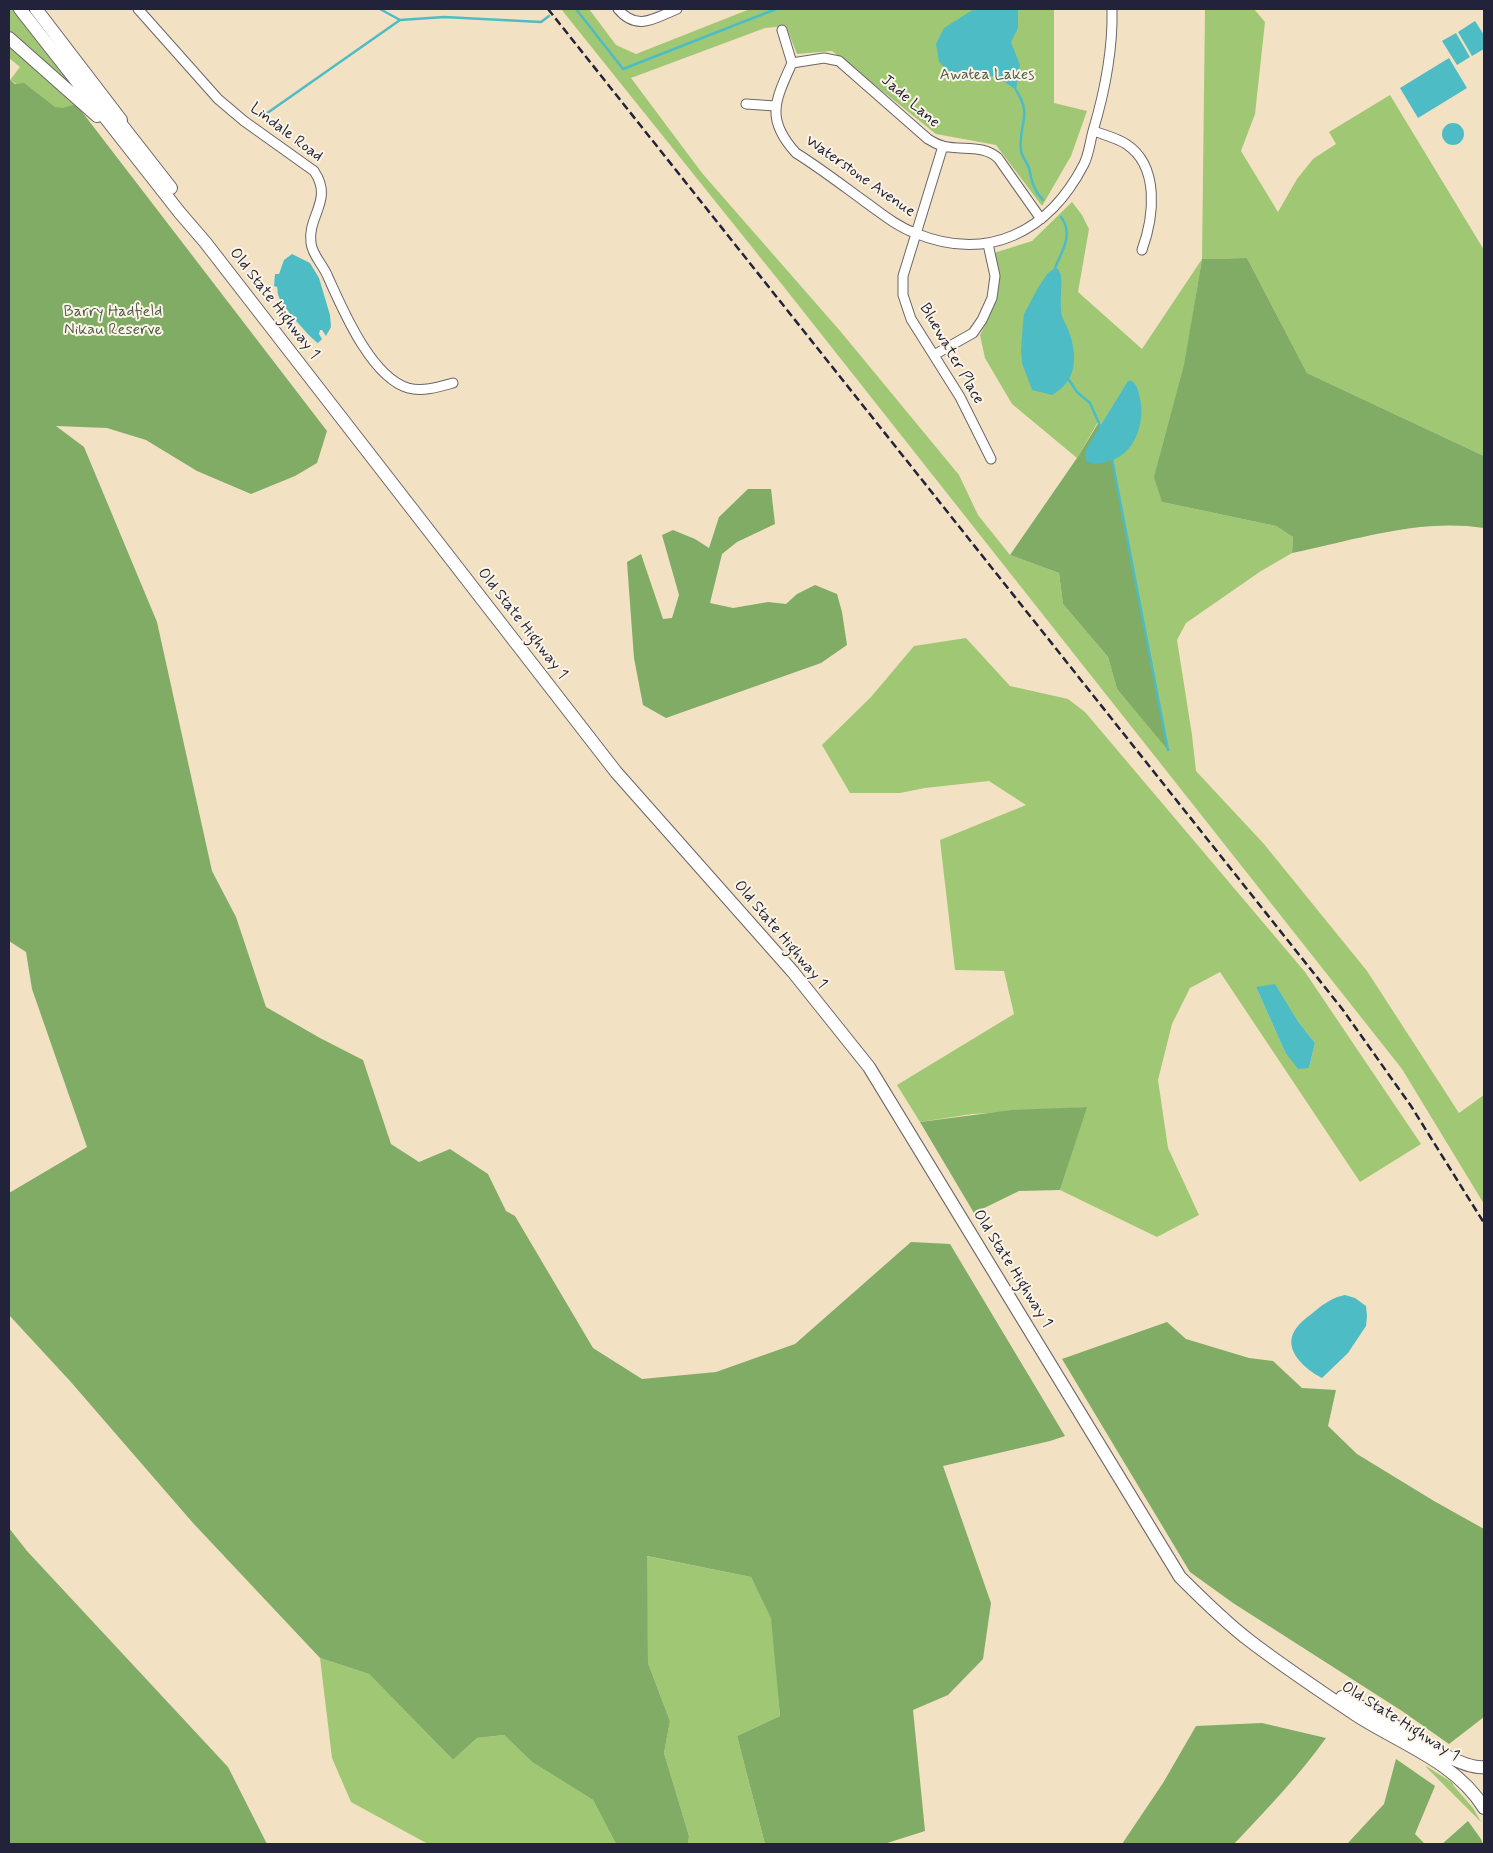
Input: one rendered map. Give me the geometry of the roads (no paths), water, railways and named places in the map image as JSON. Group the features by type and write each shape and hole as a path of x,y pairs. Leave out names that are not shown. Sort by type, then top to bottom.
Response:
{"main road":[{"name":"Old State Highway 1","path":"20,9 180,214 205,242 616,772 793,972 869,1067 1180,1576 1208,1605 1249,1641 1358,1716 1451,1772 1465,1784 1484,1808"},
{"name":"Old State Highway 1","path":"30,9 184,206 205,242"},
{"path":"36,9 119,116 135,141"},
{"path":"9,38 86,106 138,160"},
{"name":"Old State Highway 1","path":"1291,1671 1378,1716 1451,1758 1466,1765 1484,1767"}],"street":[{"name":"Lindale Road","path":"138,9 218,99 314,171 320,179 323,194 311,232 312,247 352,328 381,368 392,381 408,388 423,390 453,383"},
{"path":"618,9 627,18 638,22 646,21 671,10"},
{"name":"Waterstone Avenue","path":"792,63 775,106 782,137 796,153 898,225 916,234 955,244 988,244 1014,237 1031,228 1056,205 1075,180 1085,162 1103,100 1112,33 1112,9"},
{"path":"782,30 792,63"},
{"name":"Jade Lane","path":"792,63 824,58 839,61 928,139 943,146 992,152 1041,219"},
{"path":"746,104 775,106"},
{"path":"1094,131 1125,144 1138,154 1145,166 1151,188 1150,221 1142,250"},
{"name":"Bluewater Place","path":"943,146 903,276 903,295 911,319 960,397 990,459"},
{"path":"934,355 973,333 982,320 992,298 995,276 988,244"}],"water":[{"path":"974,9 1018,9 1018,28 1011,42 1020,65 1016,90 998,77 991,76 969,81 952,75 939,62 936,44 944,28"},
{"path":"1475,21 1484,35 1484,49 1472,56 1458,32"},
{"path":"1456,33 1470,57 1457,65 1442,41"},
{"path":"1449,58 1467,88 1418,118 1400,88"},
{"path":"1453,123 1461,126 1464,134 1461,142 1453,145 1445,142 1442,134 1445,126"},
{"path":"292,254 310,263 319,278 330,315 331,327 326,336 320,330 319,334 322,339 318,343 289,312 280,299 277,287 274,286 275,274 279,274 284,260"},
{"path":"1055,268 1058,269 1061,275 1061,313 1072,341 1074,359 1071,376 1052,395 1032,390 1022,363 1021,350 1024,314 1039,286 1048,273"},
{"path":"1128,381 1132,381 1137,387 1140,398 1141,420 1134,440 1129,449 1112,461 1097,464 1086,461 1085,451"},
{"path":"1275,984 1297,1020 1315,1043 1309,1068 1298,1069 1285,1052 1256,987"},
{"path":"1345,1295 1355,1298 1366,1306 1366,1326 1348,1353 1322,1378 1303,1365 1291,1345 1292,1337 1299,1324 1318,1308 1333,1299"}],"waterway":[{"path":"380,9 400,20 444,17 541,22 549,16"},
{"path":"576,9 623,69 776,9"},
{"path":"263,116 400,20"},
{"path":"1016,90 1024,107 1021,151 1029,168 1035,189 1043,200"},
{"path":"1055,268 1067,236 1065,223 1061,217"},
{"path":"1069,380 1077,392 1090,403 1101,428"},
{"path":"1112,459 1168,750"}],"railway":[{"path":"548,9 1343,1010 1411,1106 1484,1223"}],"park label":[{"name":"Awatea Lakes","path":"987,76"},
{"name":"Barry Hadfield Nikau Reserve","path":"113,322"}]}
